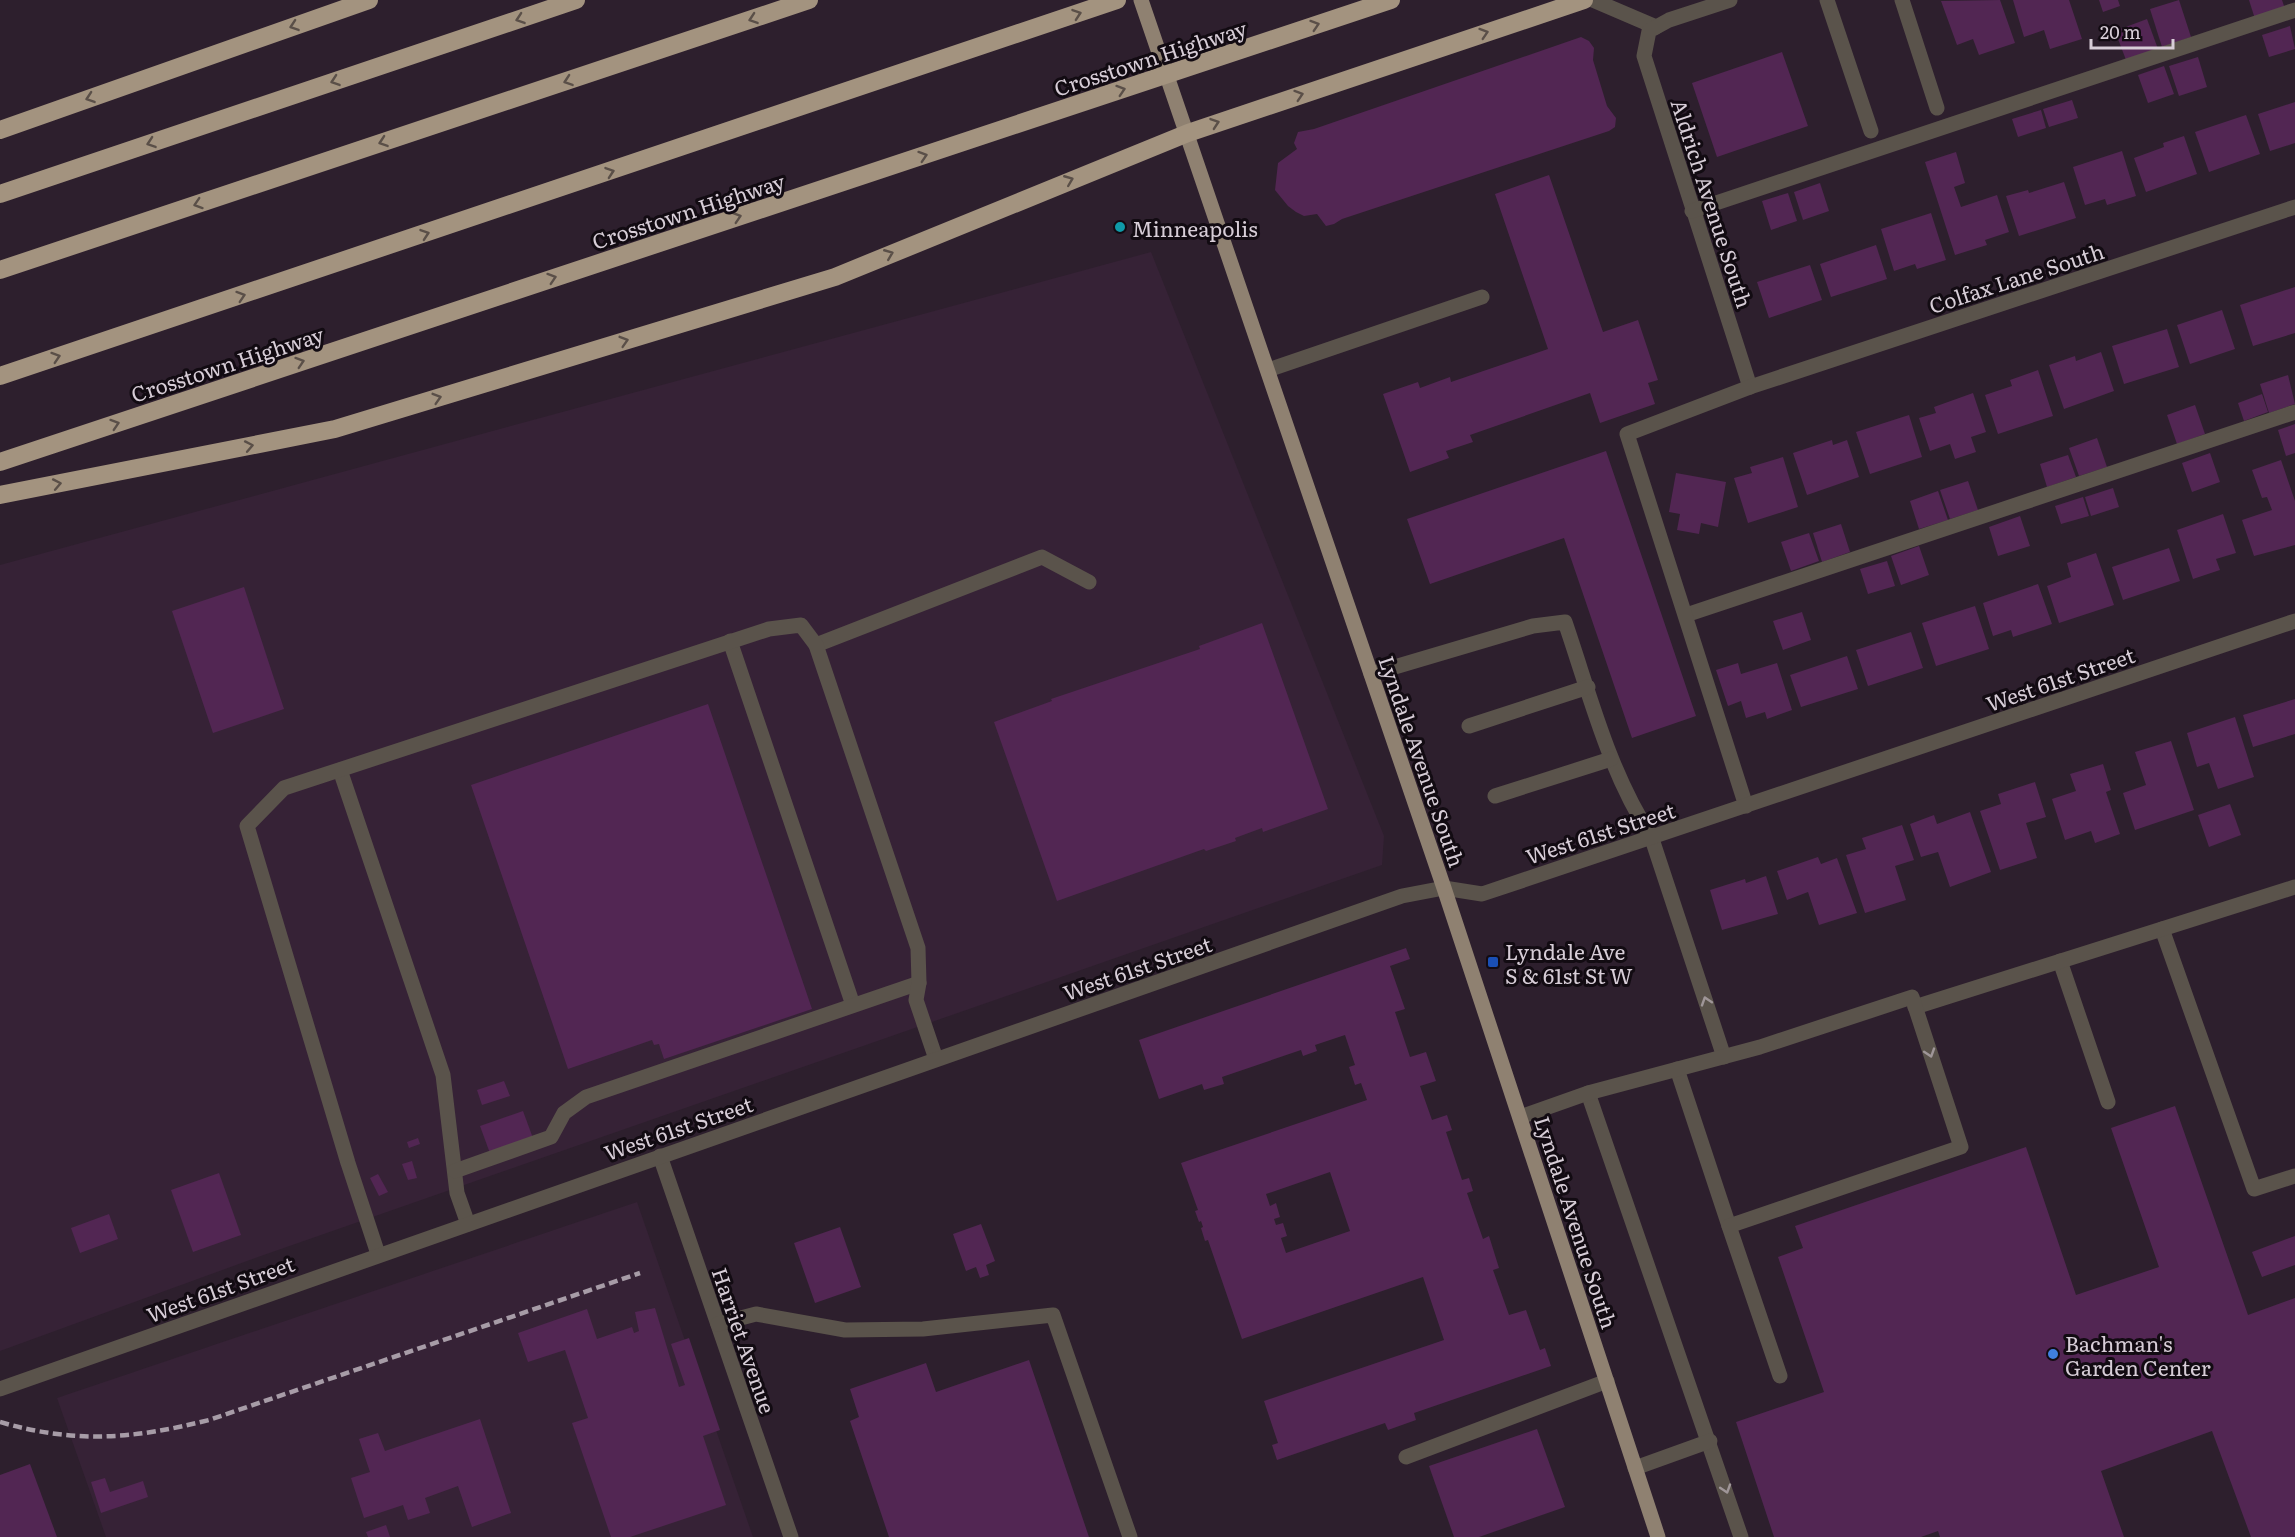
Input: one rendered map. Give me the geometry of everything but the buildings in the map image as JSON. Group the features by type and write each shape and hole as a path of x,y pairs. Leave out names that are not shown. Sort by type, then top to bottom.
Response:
{"highway":[{"path":"0,130 369,0"},
{"path":"0,194 576,0"},
{"path":"0,270 808,0"},
{"path":"0,376 1117,0"},
{"name":"Crosstown Highway","path":"0,462 1391,0"},
{"path":"0,495 334,429 824,280 1188,132 1584,0"}],"main road":[{"name":"Lyndale Avenue South","path":"1141,0 1188,132 1444,888 1658,1537"}],"street":[{"path":"1593,0 1652,29 1669,20 1730,0"},
{"path":"1827,0 1871,131"},
{"path":"1902,0 1937,108"},
{"path":"1692,211 2295,10"},
{"name":"Aldrich Avenue South","path":"1652,29 1644,56 1750,387"},
{"name":"Colfax Lane South","path":"1686,615 1627,434 1750,387 2295,207"},
{"path":"1268,370 1482,297"},
{"path":"1746,806 1686,615 2295,412"},
{"path":"816,645 1042,557 1089,582"},
{"name":"West 61st Street","path":"0,1389 378,1254 1402,896 1444,888 1482,894 2295,621"},
{"path":"1371,674 1533,626 1565,622 1611,759 1631,806 1651,836 1724,1057"},
{"path":"378,1254 344,1152 247,826 284,788 769,628 801,625 816,645 918,948 919,982 916,1000 936,1059"},
{"path":"730,641 853,1005"},
{"path":"1469,726 1588,687"},
{"path":"1495,796 1611,759"},
{"path":"340,770 442,1075 457,1193 468,1224"},
{"path":"1520,1116 1588,1093 1724,1057 2060,961 2295,887"},
{"path":"2162,929 2254,1189 2295,1176"},
{"path":"2060,961 2108,1102"},
{"path":"455,1171 551,1137 564,1113 586,1097 919,982"},
{"path":"1729,1226 1961,1147 1913,1002"},
{"path":"1677,1069 1780,1376"},
{"path":"1588,1093 1710,1441 1741,1537"},
{"name":"Harriet Avenue","path":"660,1156 791,1537"},
{"path":"718,1324 756,1314 845,1330 923,1329 1053,1315 1130,1537"},
{"path":"1406,1457 1607,1381"},
{"path":"1635,1468 1710,1441"}],"shaded area":[{"path":"1151,252 1384,836 1382,865 258,1257 0,1351 0,565"},
{"path":"637,1202 753,1537 106,1537 57,1398"}],"railway":[{"path":"0,1422 54,1434 104,1436 130,1435 209,1420 640,1273"}],"place":[{"name":"Minneapolis","path":"1120,227"},
{"name":"Lyndale Ave S & 61st St W","path":"1493,962"},
{"name":"Bachman's Garden Center","path":"2053,1354"}]}
